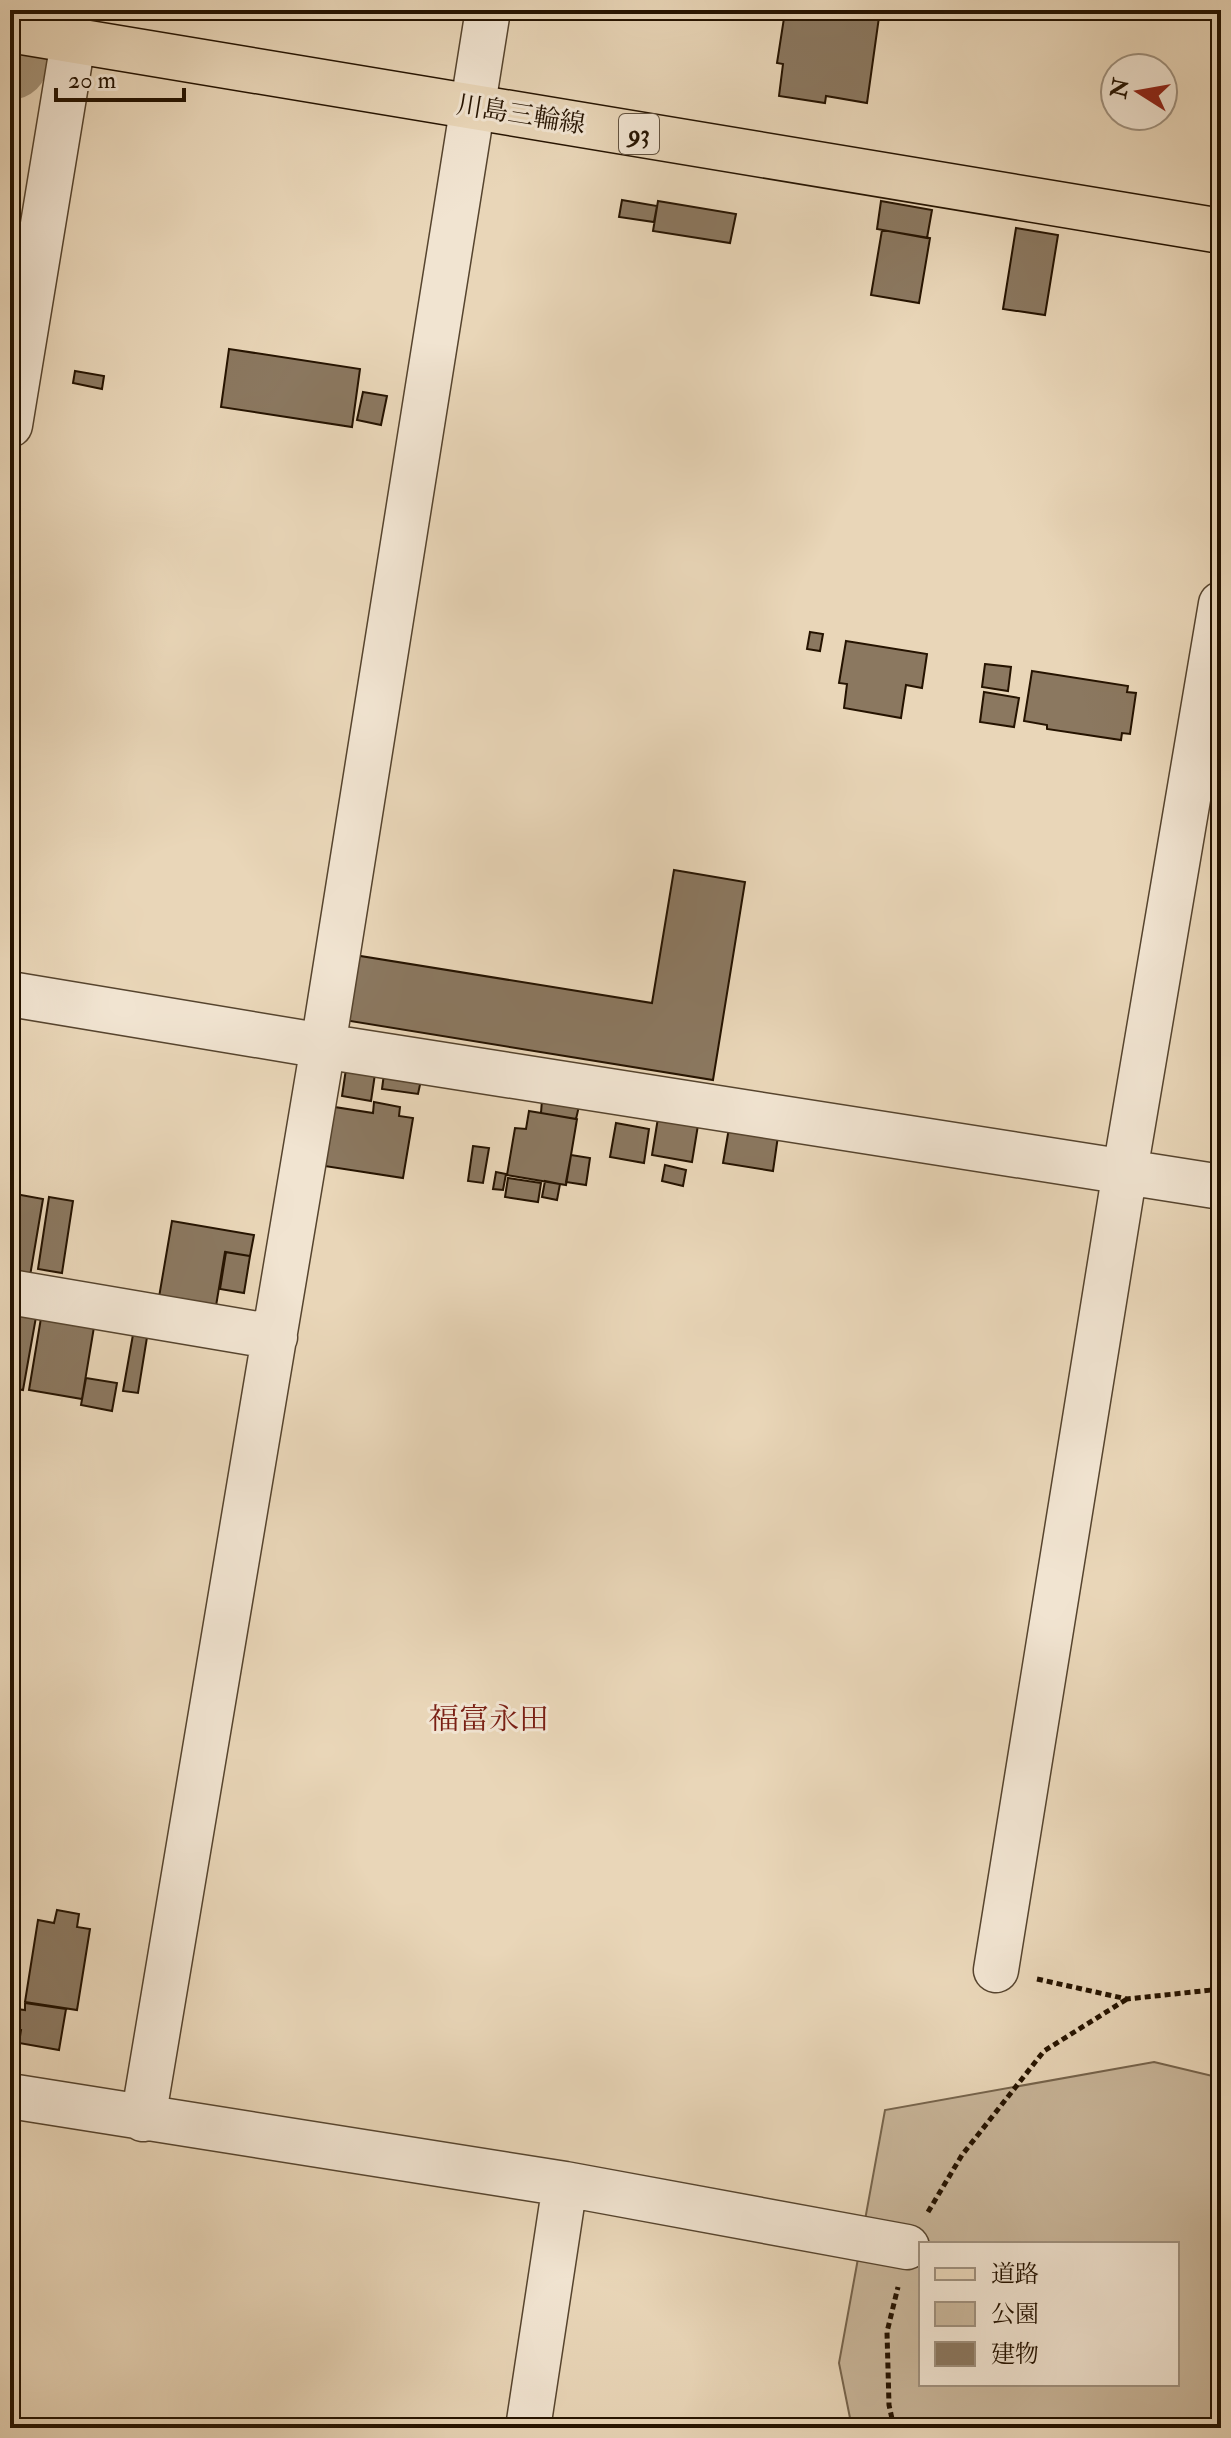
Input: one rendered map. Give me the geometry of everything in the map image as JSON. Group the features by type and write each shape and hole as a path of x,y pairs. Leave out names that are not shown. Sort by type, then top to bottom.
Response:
{"main road":[{"name":"川島三輪線","path":"10,30 1221,231"}],"street":[{"path":"143,2119 323,1046 488,10"},
{"path":"10,425 65,40"},
{"path":"996,1970 1125,1171 1221,604"},
{"path":"10,994 1221,1187"},
{"path":"10,1292 275,1337"},
{"path":"10,2096 565,2184 907,2247"},
{"path":"528,2428 565,2184"}],"path":[{"path":"996,1970 1127,1999 1221,1989"},
{"path":"894,2428 889,2405 887,2332 907,2247 962,2155 1044,2051 1127,1999"}],"green space":[{"path":"1154,2062 1221,2078 1221,2428 852,2428 839,2363 885,2110"}],"building":[{"path":"797,10 880,10 867,103 826,96 825,103 779,96 783,64 777,63 784,18 796,19"},
{"path":"622,200 657,206 654,222 619,217"},
{"path":"658,201 736,214 730,243 653,231"},
{"path":"881,201 932,210 927,238 877,229"},
{"path":"1016,228 1058,235 1045,315 1003,309"},
{"path":"882,230 930,238 919,303 871,295"},
{"path":"229,349 360,369 352,427 221,407"},
{"path":"75,371 104,376 102,389 73,383"},
{"path":"363,392 387,396 381,425 357,420"},
{"path":"810,632 823,634 820,651 807,649"},
{"path":"846,641 927,654 922,688 906,685 901,718 844,708 847,684 839,683"},
{"path":"985,664 1011,667 1008,691 982,687"},
{"path":"1032,671 1128,686 1127,692 1136,693 1130,734 1122,733 1121,740 1047,729 1047,725 1024,721"},
{"path":"984,692 1019,698 1014,727 980,722"},
{"path":"674,870 745,882 713,1080 344,1020 354,955 652,1003"},
{"path":"346,1069 375,1074 371,1101 342,1096"},
{"path":"384,1074 421,1080 418,1094 382,1089"},
{"path":"542,1100 579,1106 576,1119 541,1113"},
{"path":"374,1102 400,1107 399,1116 413,1118 403,1178 318,1165 328,1106 373,1113"},
{"path":"529,1111 577,1119 566,1185 507,1175 515,1128 526,1129"},
{"path":"658,1118 698,1125 692,1162 652,1155"},
{"path":"616,1123 649,1129 644,1163 610,1157"},
{"path":"729,1128 778,1136 773,1171 723,1163"},
{"path":"473,1146 489,1148 483,1183 468,1181"},
{"path":"571,1155 590,1158 586,1185 566,1182"},
{"path":"665,1165 686,1170 683,1186 662,1181"},
{"path":"496,1172 506,1174 503,1190 493,1189"},
{"path":"508,1178 541,1183 538,1202 505,1197"},
{"path":"545,1181 560,1184 557,1200 542,1197"},
{"path":"10,1193 43,1199 30,1276 10,1272"},
{"path":"49,1197 73,1201 62,1273 38,1269"},
{"path":"172,1221 254,1235 250,1256 225,1252 215,1312 158,1303"},
{"path":"226,1252 250,1256 244,1293 220,1289"},
{"path":"12,1313 36,1317 23,1390 10,1388"},
{"path":"41,1318 94,1327 82,1399 29,1390"},
{"path":"134,1329 148,1331 138,1393 123,1391"},
{"path":"86,1378 117,1383 112,1411 81,1405"},
{"path":"57,1910 79,1914 77,1927 90,1929 77,2010 25,2002 38,1920 54,1923"},
{"path":"25,2003 66,2009 59,2050 19,2043 21,2030 14,2028 17,2009 25,2010"}],"waterway":[{"path":"10,62 21,10"}],"district":[{"name":"福富永田","path":"489,1719"}]}
